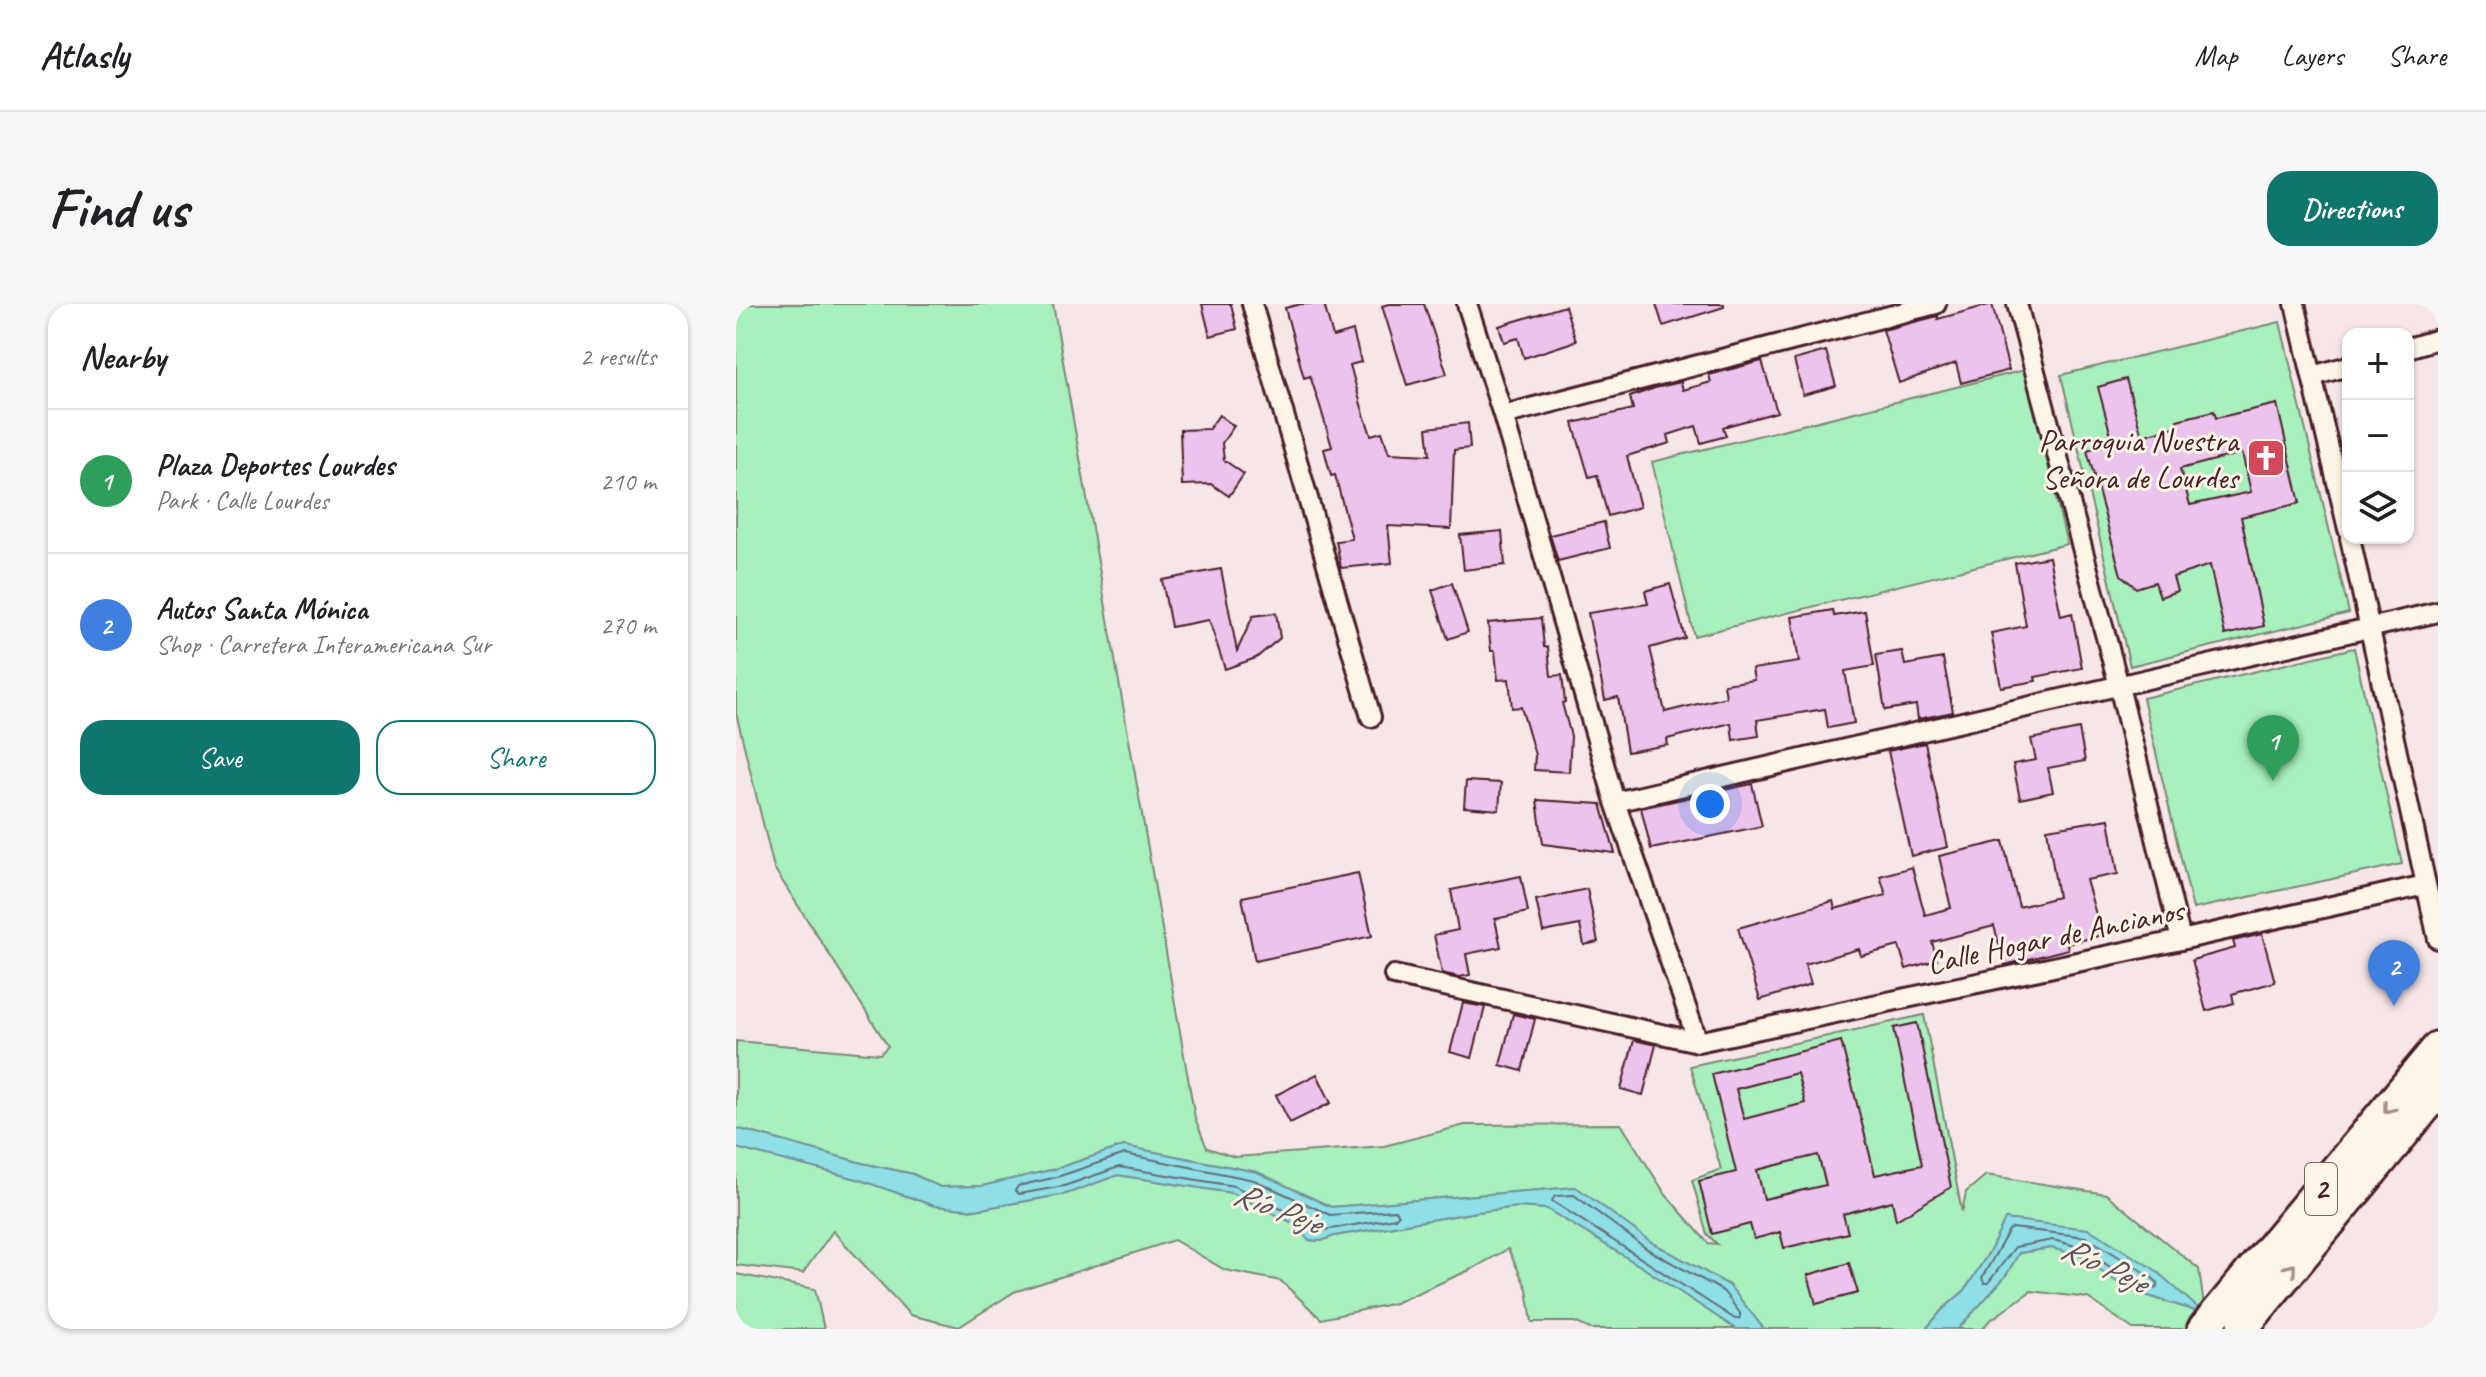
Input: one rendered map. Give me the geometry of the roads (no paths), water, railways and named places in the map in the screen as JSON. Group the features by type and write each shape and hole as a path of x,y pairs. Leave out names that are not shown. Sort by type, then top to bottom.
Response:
{"highway":[{"name":"2","path":"2203,1329 2438,1047"},
{"name":"2","path":"2242,1329 2430,1102"}],"street":[{"path":"1252,304 1371,717"},
{"path":"1467,304 1503,415 1615,802 1698,1042"},
{"path":"1503,415 1936,304"},
{"path":"2017,304 2119,686 2181,940"},
{"path":"2295,304 2342,503"},
{"path":"2414,346 2438,339"},
{"path":"2313,376 2342,368"},
{"path":"2351,544 2438,939"},
{"path":"1615,802 2438,612"},
{"name":"Calle Hogar de Ancianos","path":"1698,1042 2425,885"},
{"path":"1394,975 1698,1042"},
{"path":"2430,1102 2428,1083 2438,1071"}],"water":[{"name":"Río Peje","path":"736,1128 913,1174 940,1187 982,1186 1055,1169 1124,1146 1257,1172 1331,1207 1576,1187 1651,1242 1729,1285 1764,1329 1736,1329 1547,1209 1518,1207 1477,1212 1334,1236 1321,1241 1308,1240 1297,1225 1232,1193 1118,1175 1066,1194 975,1210 935,1206 857,1179 736,1148"},
{"name":"Río Peje","path":"2005,1219 2089,1229 2154,1269 2205,1314 2127,1289 2081,1256 2051,1248 2019,1253 2005,1277 1958,1329 1926,1329 1965,1290 1991,1249"}],"place":[{"name":"Parroquia Nuestra Señora de Lourdes","path":"2266,458"},
{"name":"Plaza Deportes Lourdes","path":"2273,781"},
{"name":"Autos Santa Mónica","path":"2394,1006"}]}
